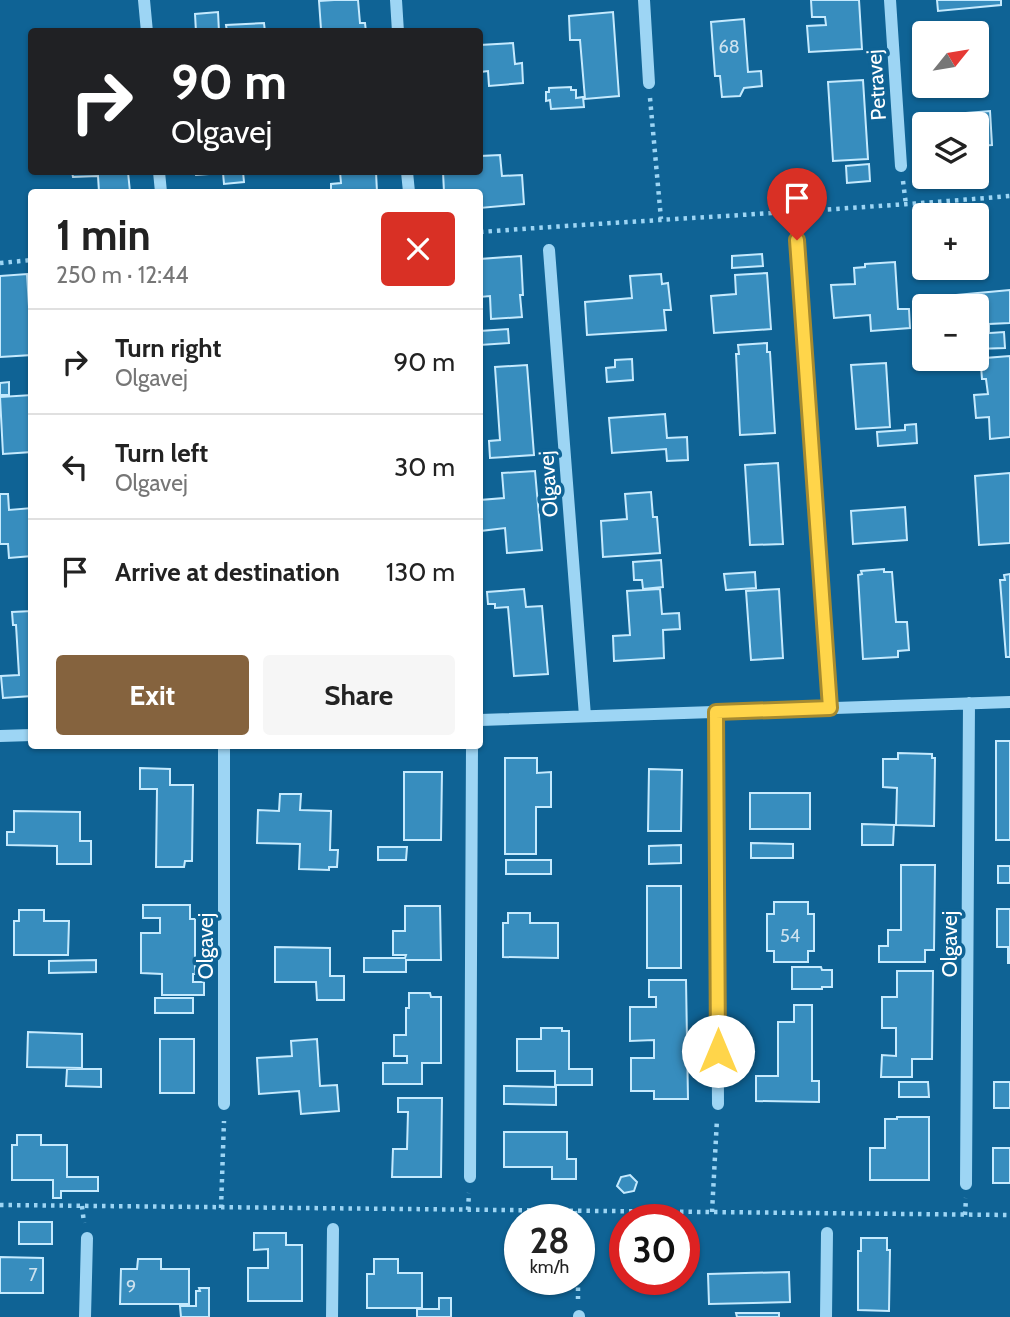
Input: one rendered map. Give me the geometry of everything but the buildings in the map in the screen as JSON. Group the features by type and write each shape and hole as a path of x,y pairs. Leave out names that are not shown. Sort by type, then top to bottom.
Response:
{"street":[{"path":"144,0 147,28"},
{"path":"396,0 398,28"},
{"path":"644,0 649,83"},
{"name":"Petravej","path":"890,0 901,166"},
{"path":"797,240 830,708"},
{"name":"Olgavej","path":"549,250 585,716"},
{"path":"483,720 1010,702"},
{"name":"Olgavej","path":"966,1184 969,704"},
{"path":"716,712 718,1104"},
{"path":"0,736 28,734"},
{"name":"Olgavej","path":"224,1104 225,749"},
{"path":"470,1177 472,749"},
{"path":"332,1317 333,1229"},
{"path":"826,1317 827,1233"},
{"path":"85,1317 86,1238"}],"path":[{"path":"649,83 661,219"},
{"path":"483,232 1010,196"},
{"path":"0,263 28,260"},
{"path":"221,1208 224,1104"},
{"path":"712,1212 718,1104"},
{"path":"0,1205 504,1210"},
{"path":"595,1211 1010,1215"}],"route":[{"path":"718,1051 716,712 830,708 797,240"}]}
